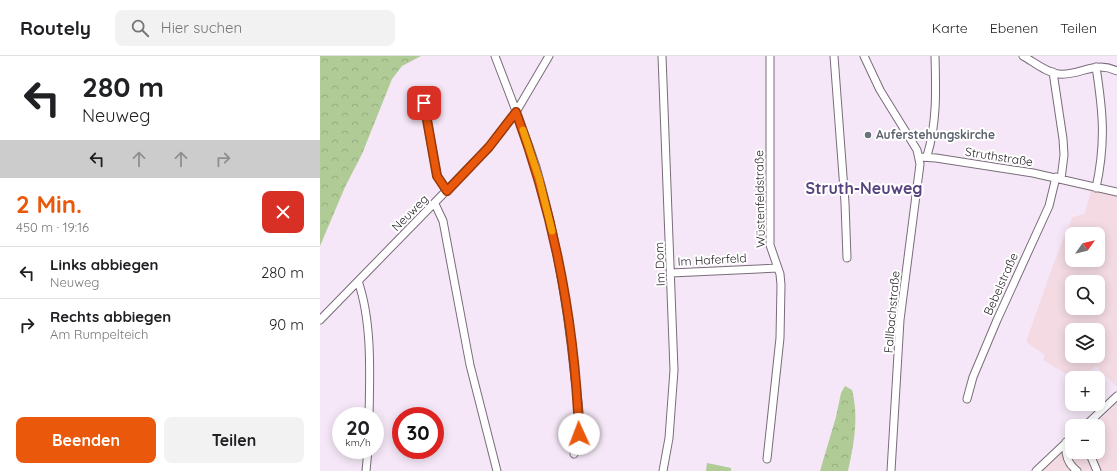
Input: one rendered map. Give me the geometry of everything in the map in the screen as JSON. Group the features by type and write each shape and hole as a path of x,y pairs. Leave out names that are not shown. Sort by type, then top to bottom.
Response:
{"street":[{"path":"495,56 516,112 544,197 565,299 578,404 579,440 574,454"},
{"name":"Neuweg","path":"320,320 489,147 516,112 549,56"},
{"name":"Im Dom","path":"662,56 671,272 673,393 669,438 663,471"},
{"name":"Wüstenfeldstraße","path":"767,460 780,338 781,285 778,268 770,245 770,56"},
{"path":"834,56 845,203 847,258"},
{"path":"864,56 880,90 919,157"},
{"path":"927,156 932,141 936,112 935,56"},
{"path":"1023,56 1053,72 1063,74 1096,66 1110,68 1117,71"},
{"path":"1096,66 1102,106 1104,137 1096,188"},
{"name":"Bebelstraße","path":"967,399 973,377 996,320 1049,206 1058,178 1064,155 1053,72"},
{"path":"424,103 437,176 447,191"},
{"name":"Struthstraße","path":"919,157 927,156 1058,178 1117,192"},
{"name":"Fallbachstraße","path":"891,471 900,320 920,170 919,157"},
{"path":"434,204 443,220 470,365 497,471"},
{"name":"Im Haferfeld","path":"671,272 778,268"},
{"path":"358,281 362,293 366,317 369,368 369,407"},
{"path":"1092,419 1117,396"},
{"path":"1036,471 1065,443"},
{"path":"366,471 367,459"},
{"path":"1067,459 1077,471"},
{"path":"1092,459 1097,471"}],"shaded area":[{"path":"1091,190 1117,195 1117,387 1105,375 1105,371 1101,371 1096,366 1090,371 1065,371 1065,373 1043,360 1045,355 1026,342 1065,235 1065,267 1105,267 1105,227 1068,227 1072,218 1085,213"},
{"path":"1117,403 1117,471 1039,471 1065,450 1065,459 1105,459 1105,419 1101,419"}],"green space":[{"path":"320,56 421,56 402,66 392,79 362,154 345,187 320,246"},
{"path":"845,386 852,390 855,410 854,441 848,471 820,471 836,417 841,393"},
{"path":"707,463 731,468 731,471 706,471"}],"slow traffic":[{"path":"523,130 539,178 552,231"}],"place":[{"name":"Auferstehungskirche","path":"868,135"}],"district":[{"name":"Struth-Neuweg","path":"864,188"}],"route":[{"path":"424,103 437,176 447,191 489,147 516,112 535,166 557,256 570,327 578,404 579,434"}]}
